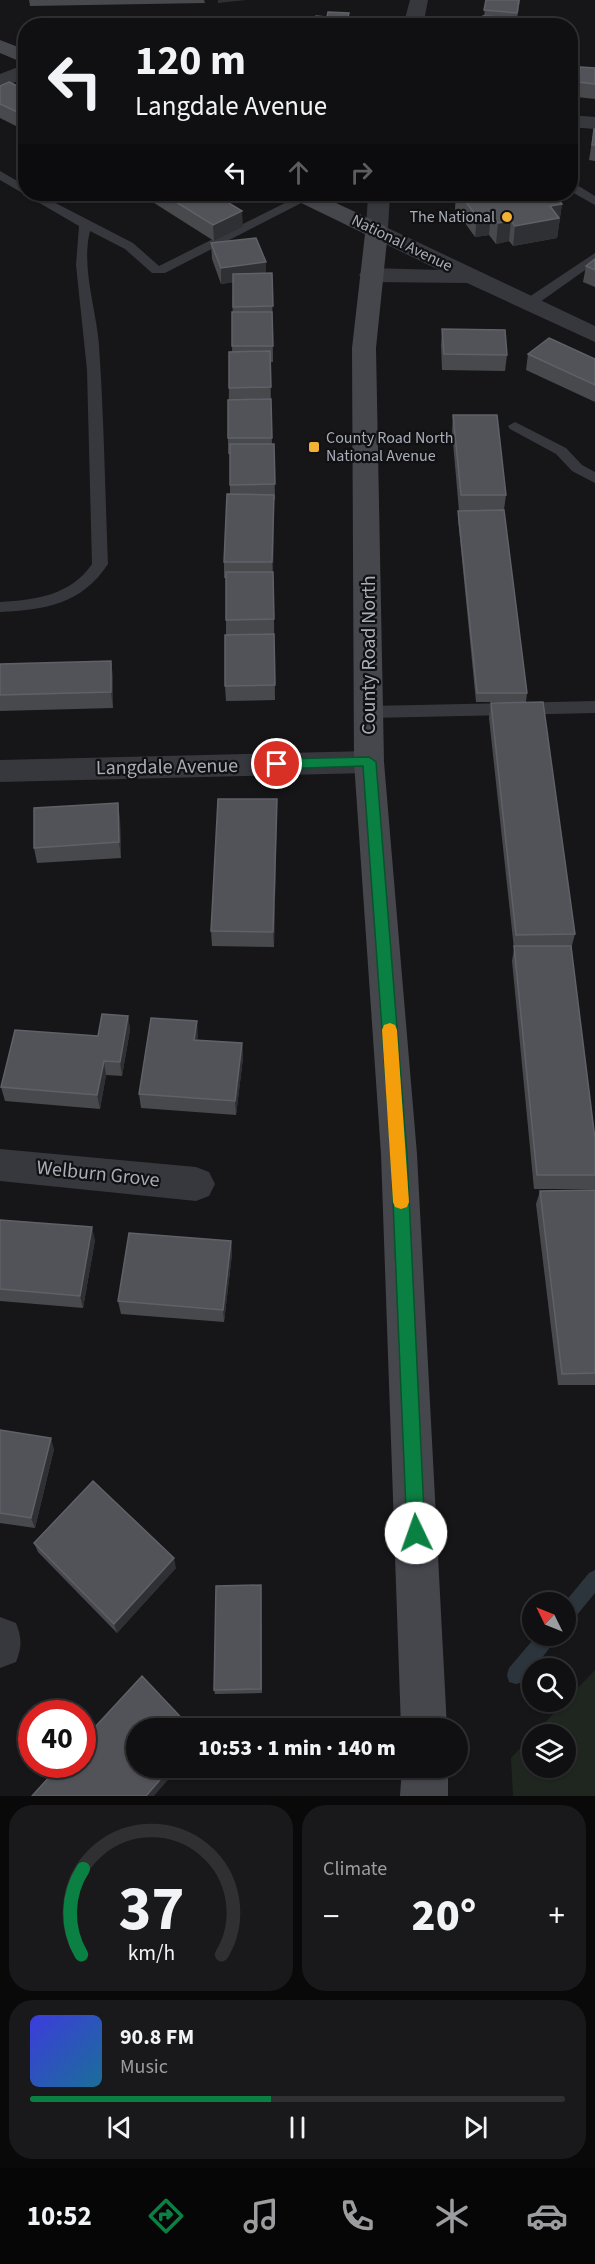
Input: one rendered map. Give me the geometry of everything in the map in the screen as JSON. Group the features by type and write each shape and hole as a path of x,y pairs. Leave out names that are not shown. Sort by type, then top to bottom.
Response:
{"street":[{"path":"415,18 419,0"},
{"path":"0,46 18,55"},
{"path":"0,82 18,74"},
{"path":"578,122 595,123"},
{"name":"National Avenue","path":"316,201 595,335"},
{"name":"County Road North","path":"379,201 364,348 369,762 399,1154 424,1718"},
{"name":"National Avenue","path":"371,275 471,277"},
{"name":"Langdale Avenue","path":"0,771 369,762"},
{"name":"Welburn Grove","path":"0,1165 196,1184"},
{"path":"0,1639 0,1646"},
{"path":"424,1796 425,1778"}],"lane":[{"path":"0,175 18,186"},
{"path":"578,190 595,201"},
{"path":"43,201 129,246 156,270 165,269 293,201"},
{"path":"0,607 40,604 60,599 94,574 100,564 92,340 82,243 85,224"},
{"path":"528,304 595,257"},
{"path":"515,426 561,451 577,468 595,478"},
{"path":"369,711 595,707"}],"shaded area":[{"path":"595,1670 595,1796 513,1796 511,1758 522,1746 522,1778 576,1778 576,1724 544,1724 555,1712 576,1712 576,1690"}],"building":[{"path":"486,0 519,0 517,13 484,10"},
{"path":"328,12 349,13 348,18 315,18 316,16 327,17"},
{"path":"483,16 516,18 483,18"},
{"path":"580,67 595,68 595,84 579,82"},
{"path":"9,82 18,86 18,112 0,104 0,86"},
{"path":"594,129 595,145 592,145"},
{"path":"174,201 226,201 242,211 213,225"},
{"path":"465,201 559,201 562,204 550,206 559,218 515,226 511,221 498,223 491,214 477,217"},
{"path":"256,238 266,262 221,268 211,243"},
{"path":"595,259 595,270 586,266"},
{"path":"272,273 273,306 233,307 233,274"},
{"path":"232,312 272,312 273,346 232,346"},
{"path":"442,329 505,330 507,355 444,354"},
{"path":"549,338 595,359 595,385 528,354"},
{"path":"270,351 271,387 229,388 229,352"},
{"path":"271,399 272,438 228,438 228,400"},
{"path":"453,415 497,415 506,495 461,495"},
{"path":"230,444 274,444 275,484 230,485"},
{"path":"227,494 274,495 272,562 224,562"},
{"path":"504,510 527,693 477,693 458,511"},
{"path":"226,572 273,572 274,619 226,620"},
{"path":"274,634 275,685 225,686 225,635"},
{"path":"111,661 111,692 0,695 0,664"},
{"path":"543,702 575,934 516,935 491,703"},
{"path":"218,799 277,799 273,932 211,931"},
{"path":"118,803 119,842 34,848 34,808"},
{"path":"514,946 571,946 595,1139 595,1175 537,1175"},
{"path":"102,1014 128,1016 120,1062 104,1061 97,1095 1,1087 15,1030 98,1036"},
{"path":"151,1018 197,1021 194,1040 242,1043 235,1101 139,1094"},
{"path":"595,1190 595,1373 562,1374 540,1191"},
{"path":"0,1220 92,1227 80,1296 0,1289"},
{"path":"129,1233 231,1241 223,1310 118,1301"},
{"path":"0,1430 51,1438 31,1518 0,1513"},
{"path":"93,1481 174,1558 114,1624 34,1543"},
{"path":"261,1585 261,1689 214,1690 216,1586"},
{"path":"142,1676 182,1718 126,1718 126,1778 162,1778 146,1796 32,1796 48,1778 96,1778 96,1726"}],"waterway":[{"path":"576,1603 595,1579"},
{"path":"516,1675 540,1646"}],"slow traffic":[{"path":"390,1030 401,1202"}],"place":[{"name":"The National","path":"507,217"},
{"name":"County Road North National Avenue","path":"314,447"}],"route":[{"path":"277,764 369,762 399,1154 416,1533"}]}
